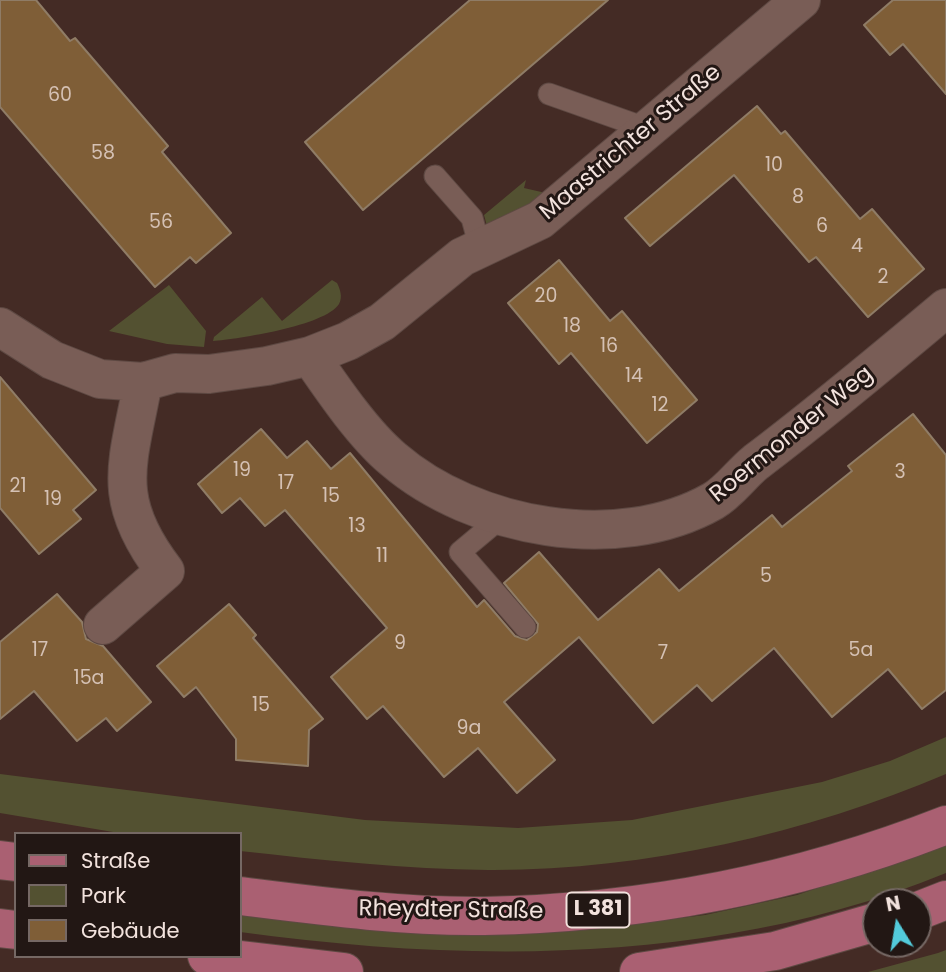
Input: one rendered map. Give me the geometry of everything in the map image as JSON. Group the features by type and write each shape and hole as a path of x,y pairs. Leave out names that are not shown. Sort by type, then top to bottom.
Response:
{"main road":[{"name":"Rheydter Straße","path":"242,896 351,910 482,916 620,909 762,884 894,845 946,825"},
{"path":"639,972 775,951 862,926"},
{"path":"224,958 344,972"}],"street":[{"name":"Maastrichter Straße","path":"0,327 52,360 100,379 143,382 175,373 209,374 267,366 310,356 348,341 382,322 409,286 540,220 801,0"},
{"name":"Roermonder Weg","path":"310,356 336,394 393,459 450,496 503,516 558,529 611,530 673,519 715,501 754,464 793,436 946,308"},
{"path":"103,625 165,570 144,543 127,502 128,468 143,382"}],"lane":[{"path":"549,94 648,129"},
{"path":"435,176 472,218 480,248"},
{"path":"503,516 460,552 525,627"}],"green space":[{"path":"526,180 524,188 550,194 487,226 484,215"},
{"path":"332,280 338,285 341,299 331,312 280,330 213,341 214,337 262,297 282,321"},
{"path":"169,285 206,331 204,347 167,344 109,331"},
{"path":"946,737 946,774 837,814 722,845 663,856 546,869 426,868 302,858 242,851 242,832 113,832 0,813 0,774 365,820 518,828 632,820 822,782 890,761"},
{"path":"946,845 946,873 904,888 862,888 862,903 775,925 687,940 598,949 508,951 418,949 242,932 242,914 495,934 600,928 705,915 797,895"},
{"path":"946,950 946,972 868,972 920,958 932,958 932,955"}],"building":[{"path":"0,0 36,0 70,41 75,38 168,146 162,152 231,233 196,263 190,257 155,287 0,107"},
{"path":"470,0 608,0 363,210 305,142"},
{"path":"893,0 946,0 946,94 903,44 890,55 864,25"},
{"path":"757,106 781,134 785,131 860,219 872,209 924,269 868,317 816,257 809,262 734,175 650,246 625,218"},
{"path":"559,260 610,321 622,311 697,400 647,443 571,353 559,364 508,303"},
{"path":"0,377 96,490 73,510 81,519 39,554 0,508"},
{"path":"913,414 946,455 946,690 922,709 888,669 832,717 774,648 712,701 697,685 653,723 579,637 504,702 555,760 517,793 478,748 444,777 383,706 367,719 331,677 387,628 285,510 265,526 240,498 222,513 198,484 261,429 287,458 307,441 331,469 350,453 477,607 484,600 515,636 527,640 537,632 538,624 504,583 539,552 598,620 659,569 679,591 772,515 782,527 852,471 848,466"},
{"path":"57,594 82,622 86,639 103,646 151,702 117,731 106,718 77,741 34,691 0,719 0,642"},
{"path":"229,604 256,635 253,638 323,719 309,730 308,766 236,760 236,739 196,687 184,697 157,666"}]}
